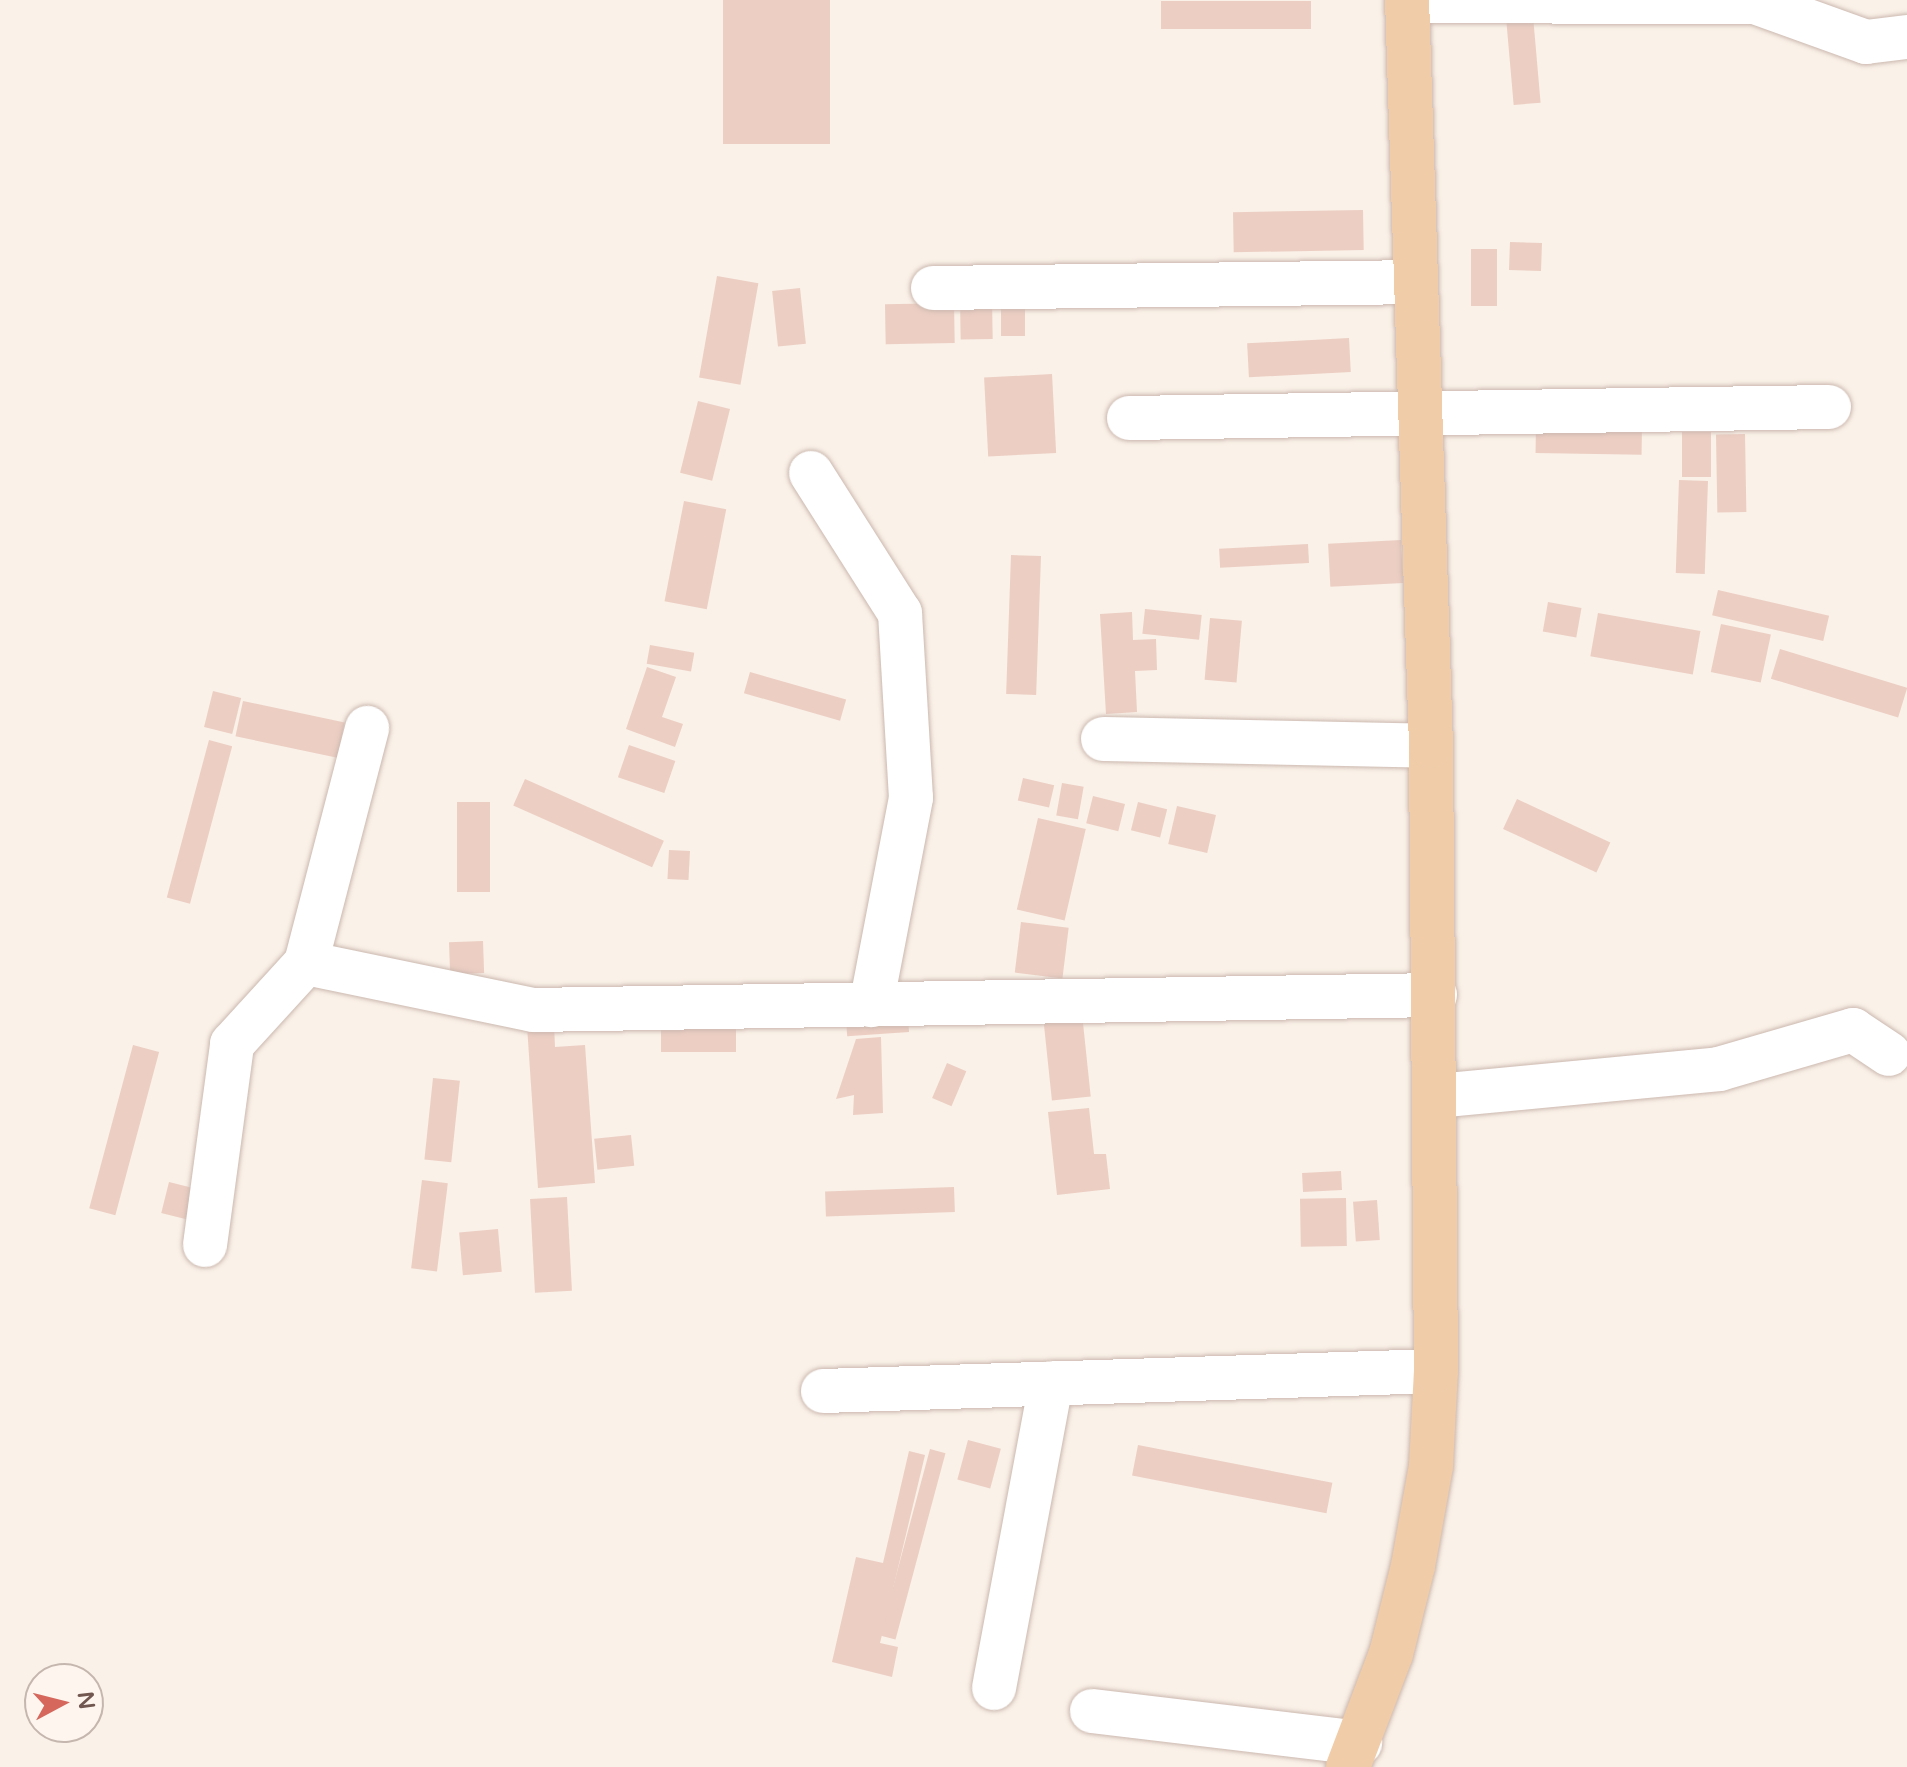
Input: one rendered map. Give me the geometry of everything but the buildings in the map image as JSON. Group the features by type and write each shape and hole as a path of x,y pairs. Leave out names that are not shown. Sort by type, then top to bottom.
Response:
{"main road":[{"path":"1354,1755 1413,1566 1431,1466 1436,1371 1431,746 1407,0"}],"street":[{"path":"1407,0 1755,2 1866,42 1907,37"},
{"path":"933,288 1416,282"},
{"path":"1129,418 1829,407"},
{"path":"811,473 900,613 911,798 871,1005"},
{"path":"205,1245 232,1044 306,963 367,728"},
{"path":"1103,739 1431,746"},
{"path":"306,963 533,1010 1435,995"},
{"path":"1436,1096 1719,1069 1853,1030 1889,1054"},
{"path":"823,1391 1436,1371"},
{"path":"994,1688 1051,1383"},
{"path":"1092,1711 1354,1755"}]}
